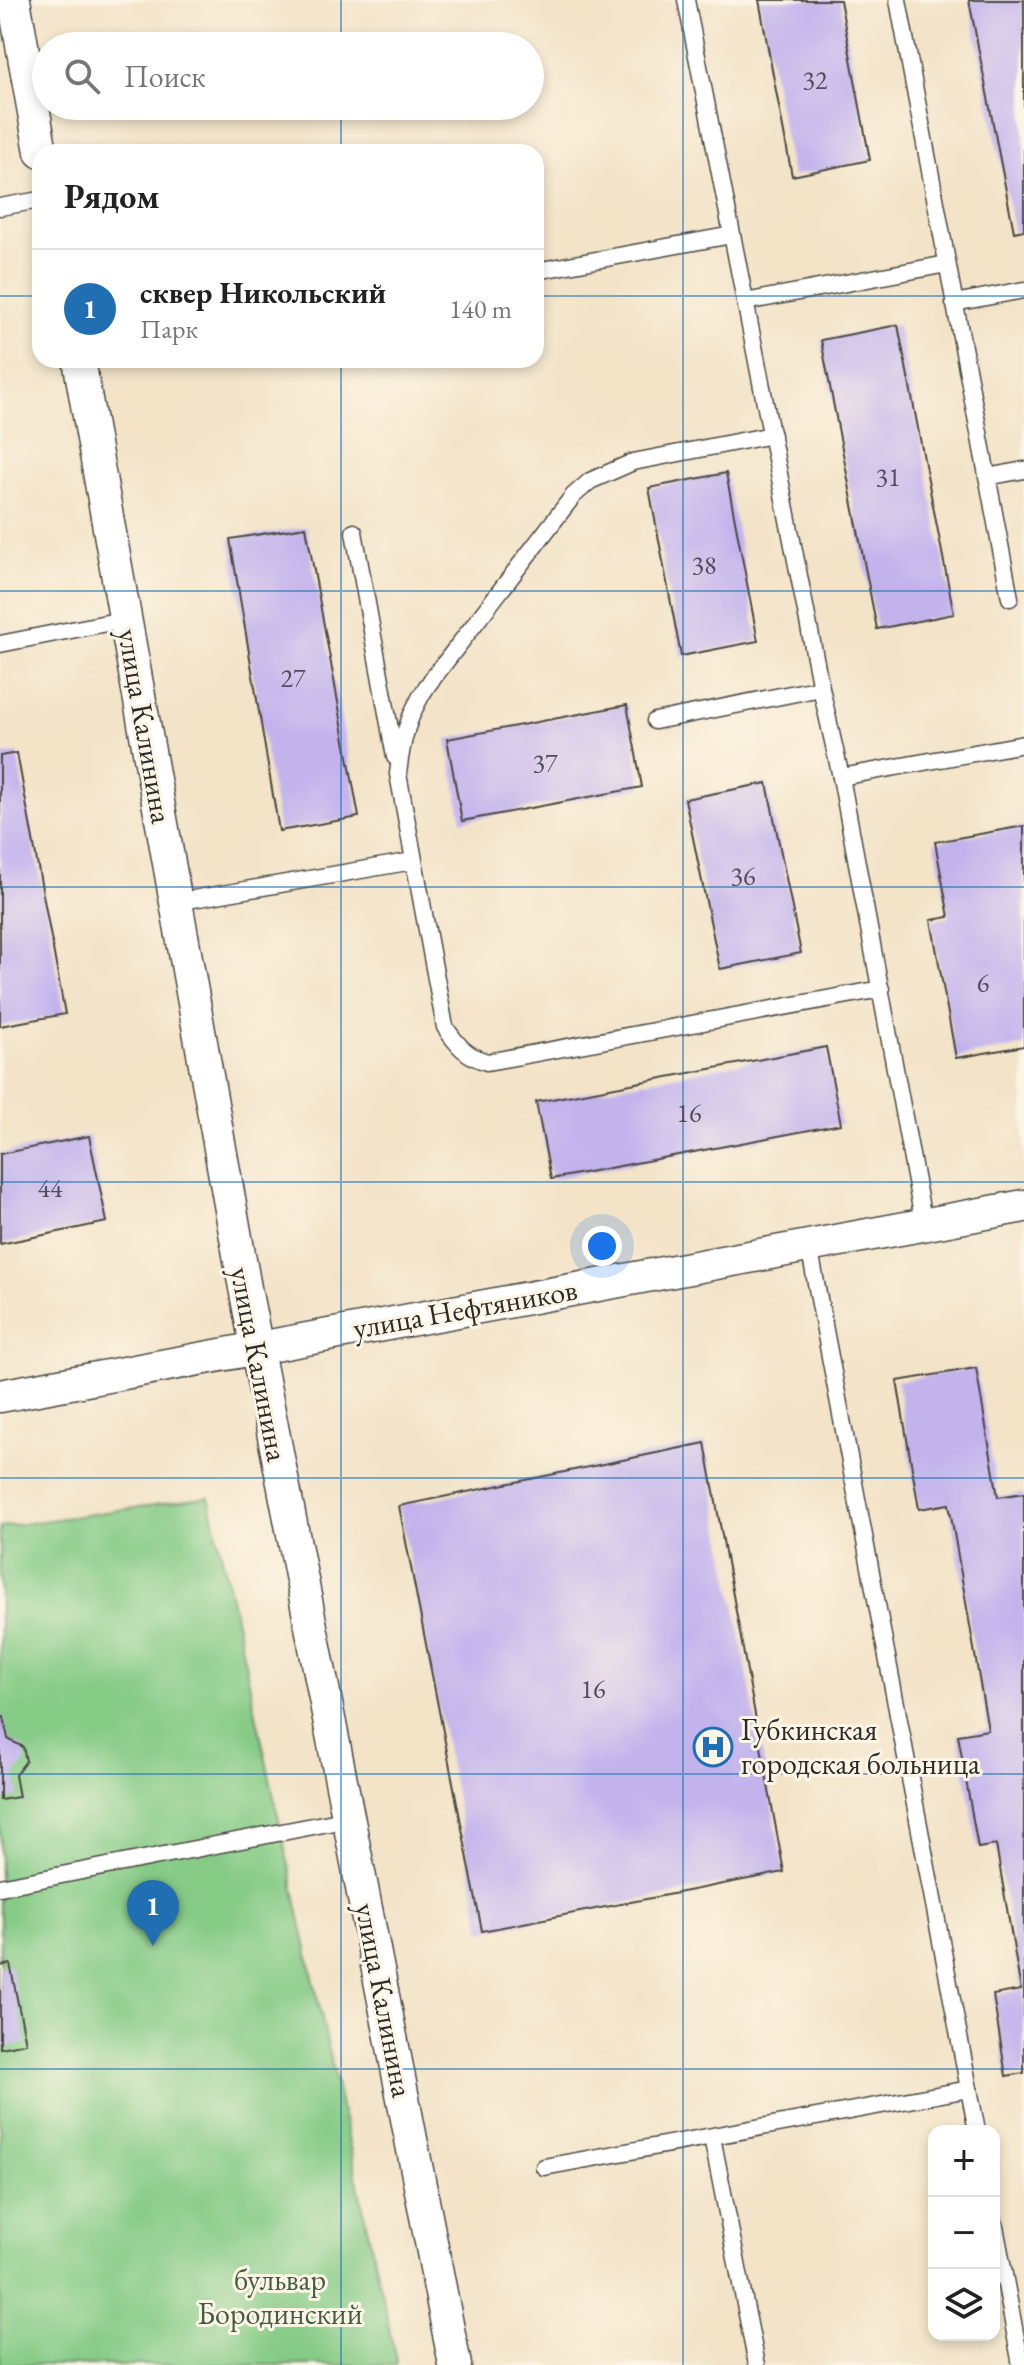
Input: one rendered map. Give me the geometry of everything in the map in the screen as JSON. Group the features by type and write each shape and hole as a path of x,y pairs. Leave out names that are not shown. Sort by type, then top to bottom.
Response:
{"street":[{"path":"14,0 32,101"},
{"path":"35,120 40,144"},
{"name":"улица Калинина","path":"80,368 256,1347 455,2365"},
{"name":"улица Нефтяников","path":"0,1396 1024,1206"}],"lane":[{"path":"686,0 841,777 924,1225"},
{"path":"898,0 1010,598"},
{"path":"0,207 32,201"},
{"path":"544,270 732,235"},
{"path":"745,302 947,264"},
{"path":"954,303 1024,290"},
{"path":"398,774 401,739 413,708 573,496 590,481 633,462 772,435"},
{"path":"987,477 1024,470"},
{"path":"354,532 445,1027 455,1043 470,1057 487,1062 881,989"},
{"path":"0,644 127,619"},
{"path":"655,721 821,688"},
{"path":"841,777 1024,744"},
{"path":"176,902 413,861"},
{"path":"809,1246 976,2125"},
{"path":"0,1887 349,1819"},
{"path":"544,2167 969,2089"},
{"path":"712,2137 757,2365"},
{"path":"1000,2253 1021,2365"}],"green space":[{"name":"бульвар Бородинский","path":"209,1497 397,2365 0,2365 0,1527"}],"building":[{"path":"759,0 840,0 870,160 792,176"},
{"path":"969,0 1024,0 1024,230 1014,232"},
{"path":"898,325 954,614 877,629 821,340"},
{"path":"726,473 758,641 681,656 649,488"},
{"path":"306,527 359,817 279,831 230,539"},
{"path":"627,705 642,787 462,821 447,739"},
{"path":"17,753 65,1014 0,1026 0,756"},
{"path":"767,783 801,953 720,969 685,799"},
{"path":"1024,826 1024,1046 956,1058 931,920 949,917 935,842"},
{"path":"826,1047 841,1124 551,1179 536,1102"},
{"path":"89,1136 107,1222 0,1244 0,1154"},
{"path":"976,1368 998,1497 1024,1493 1024,2073 1006,2076 993,1995 1021,1990 996,1845 978,1848 958,1735 988,1730 949,1504 919,1509 897,1381"},
{"path":"705,1443 784,1872 482,1931 399,1506"},
{"path":"0,1717 4,1717 8,1739 23,1747 26,1761 15,1775 19,1797 0,1800"},
{"path":"10,1964 26,2043 0,2048 0,1966"}],"place":[{"name":"Губкинская городская больница","path":"713,1747"},
{"name":"сквер Никольский","path":"153,1946"}]}
